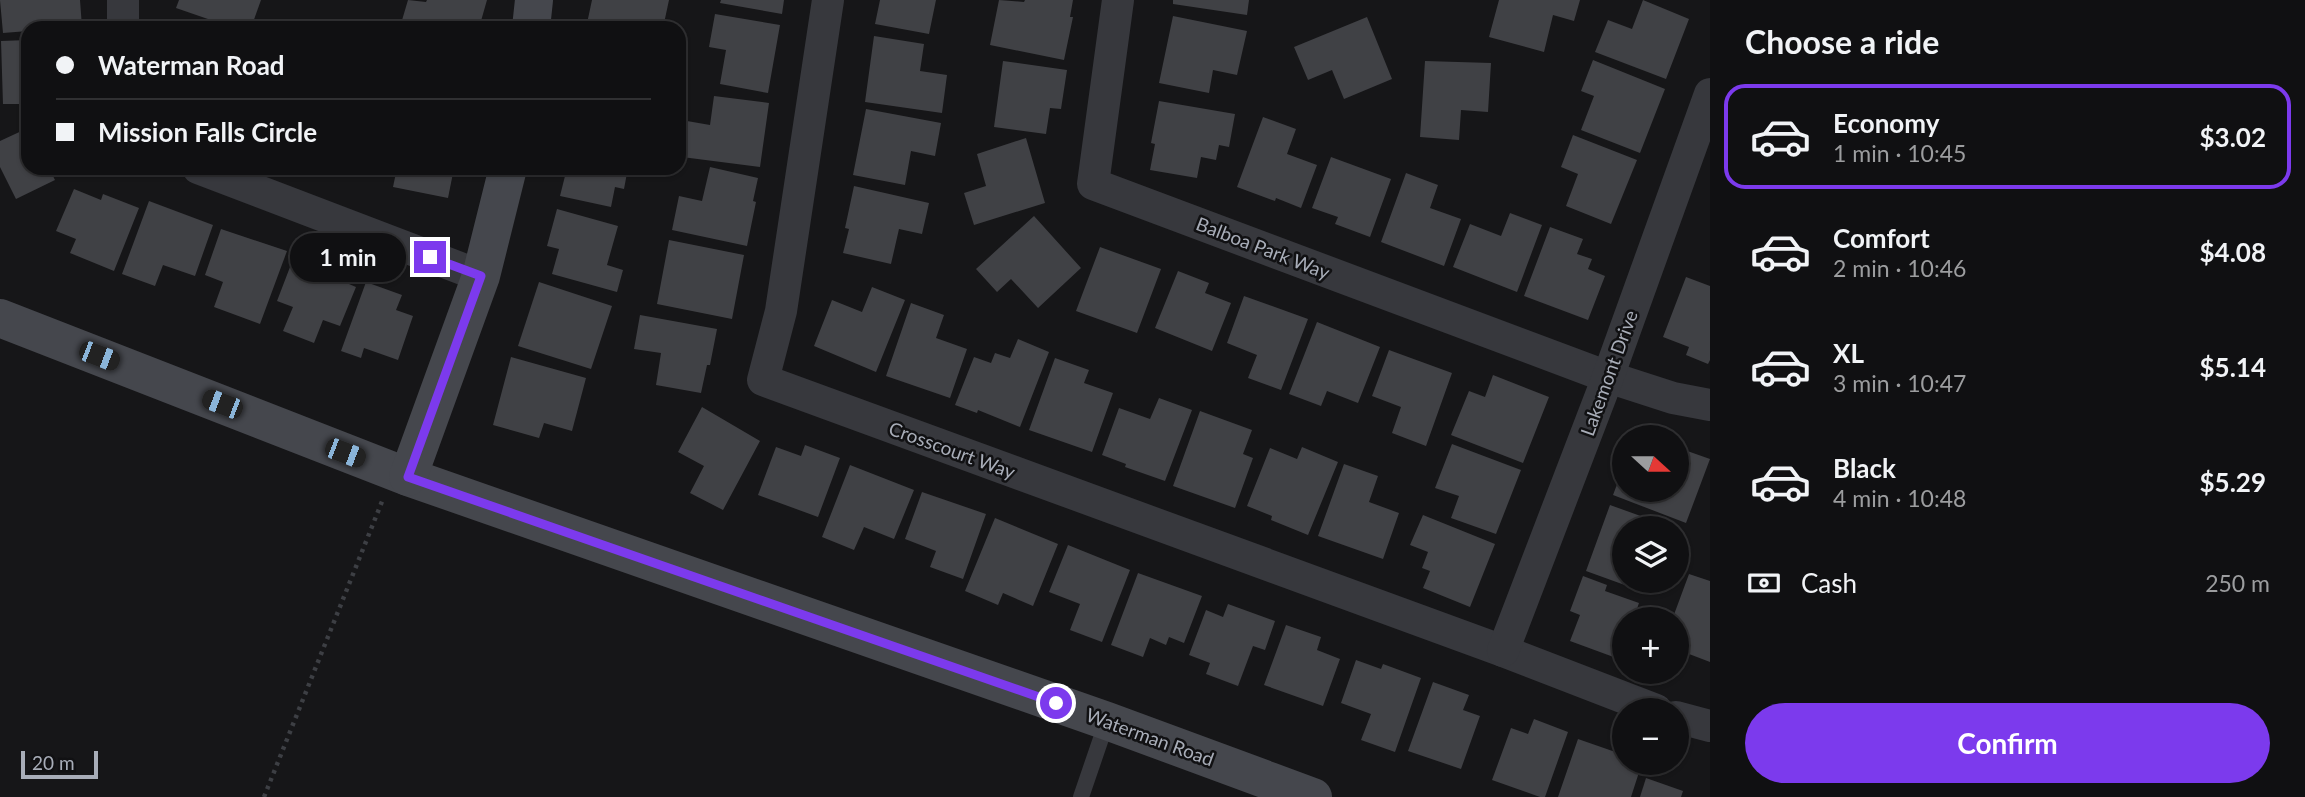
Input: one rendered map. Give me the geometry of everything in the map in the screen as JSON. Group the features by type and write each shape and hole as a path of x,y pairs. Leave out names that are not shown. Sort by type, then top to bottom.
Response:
{"main road":[{"path":"532,21 534,0"},
{"path":"401,475 481,276 506,175"},
{"name":"Waterman Road","path":"0,318 401,475 1107,721 1313,797"}],"street":[{"path":"122,21 123,0"},
{"name":"Crosscourt Way","path":"828,0 782,311 763,380 1503,652"},
{"name":"Balboa Park Way","path":"1118,0 1093,184 1608,377"},
{"name":"Lakemont Drive","path":"1503,652 1608,377 1710,94"},
{"path":"216,175 481,276"},
{"path":"1608,377 1674,398 1710,405"},
{"path":"1503,652 1624,698"},
{"path":"1689,721 1710,726"}],"lane":[{"path":"1081,797 1107,721"}],"path":[{"path":"264,797 401,475"}],"building":[{"path":"0,0 80,0 82,21 21,21 21,32 3,33"},
{"path":"179,0 261,0 254,21 214,21 176,8"},
{"path":"408,0 487,0 481,21 402,21"},
{"path":"592,0 669,0 664,21 588,21"},
{"path":"721,0 784,0 782,14 720,3"},
{"path":"880,0 936,0 929,34 875,24"},
{"path":"999,0 1073,0 1070,17 1073,17 1064,60 990,45"},
{"path":"1173,0 1249,0 1247,15 1173,4"},
{"path":"1499,0 1580,0 1574,21 1553,15 1544,52 1489,37"},
{"path":"1643,0 1689,19 1666,79 1595,52 1608,20 1632,29"},
{"path":"715,14 780,25 768,93 720,84 726,50 709,47"},
{"path":"1173,16 1247,31 1237,75 1213,70 1209,93 1159,83"},
{"path":"1367,17 1392,79 1344,99 1332,70 1308,80 1294,47"},
{"path":"874,36 924,44 920,71 947,75 942,113 865,102"},
{"path":"21,40 21,104 3,104 1,41"},
{"path":"1593,60 1665,89 1640,153 1581,130 1594,96 1581,91"},
{"path":"1003,61 1067,70 1061,109 1050,108 1046,134 994,127"},
{"path":"1425,61 1491,63 1488,112 1461,110 1459,140 1420,137"},
{"path":"714,96 769,103 760,167 686,158 687,121 710,125"},
{"path":"1159,101 1235,114 1229,147 1219,145 1216,160 1201,157 1197,178 1150,170 1155,144 1151,143"},
{"path":"866,109 941,123 935,156 911,151 905,185 853,175"},
{"path":"1263,117 1296,129 1287,154 1317,165 1301,208 1237,187"},
{"path":"21,131 21,175 52,175 55,180 16,199 0,167 0,141"},
{"path":"1573,135 1637,160 1611,224 1566,206 1578,174 1561,167"},
{"path":"1026,138 1045,203 974,225 964,193 986,186 977,154"},
{"path":"1331,157 1391,179 1370,237 1335,224 1338,217 1312,208"},
{"path":"710,167 758,178 747,246 672,230 679,196 702,201"},
{"path":"1406,173 1438,185 1430,208 1461,219 1444,266 1381,242"},
{"path":"396,175 453,175 448,198 393,187"},
{"path":"565,175 627,175 624,189 615,187 611,207 560,196"},
{"path":"854,186 929,203 922,234 899,229 891,264 843,253"},
{"path":"74,189 101,200 103,194 139,208 114,271 70,253 76,239 56,231"},
{"path":"149,201 213,225 195,276 163,265 155,286 122,274"},
{"path":"557,209 618,226 607,265 623,270 617,292 552,274 559,249 547,246"},
{"path":"1510,213 1542,225 1517,292 1453,267 1470,224 1501,236"},
{"path":"1034,216 1081,268 1038,308 1011,279 997,292 976,269"},
{"path":"1550,227 1583,239 1577,254 1592,259 1588,269 1605,276 1588,320 1524,296"},
{"path":"221,229 287,251 260,324 214,307 223,282 205,275"},
{"path":"669,240 744,255 732,319 657,304"},
{"path":"1100,247 1161,269 1137,333 1076,311"},
{"path":"295,254 330,268 328,275 356,287 340,326 323,320 314,343 283,331 293,307 277,301"},
{"path":"1178,271 1209,283 1205,293 1231,303 1212,351 1155,328"},
{"path":"1686,277 1710,286 1708,364 1686,355 1689,347 1663,337"},
{"path":"366,282 402,295 396,310 413,316 398,360 364,348 361,358 341,351"},
{"path":"539,282 612,306 591,369 518,346"},
{"path":"872,287 905,300 876,372 814,346 832,300 862,312"},
{"path":"1244,296 1308,319 1281,390 1248,378 1257,355 1227,343"},
{"path":"911,303 944,315 936,338 967,349 950,398 886,376"},
{"path":"640,315 717,329 701,393 656,385 661,353 634,349"},
{"path":"1317,322 1380,347 1358,403 1327,391 1321,406 1289,394"},
{"path":"1018,339 1049,352 1020,427 978,410 977,413 955,405 974,357 991,363 995,353 1010,358"},
{"path":"1389,350 1452,373 1426,446 1392,433 1401,407 1372,396"},
{"path":"511,357 586,378 572,431 544,423 539,438 493,425"},
{"path":"1055,358 1089,370 1084,383 1113,393 1092,452 1029,430"},
{"path":"1493,375 1549,397 1523,463 1451,435 1469,391 1485,397"},
{"path":"1159,398 1192,410 1165,481 1125,467 1126,464 1102,455 1119,408 1150,419"},
{"path":"702,407 760,441 723,510 690,493 704,466 678,452"},
{"path":"1200,411 1252,430 1243,454 1253,458 1235,508 1173,486"},
{"path":"1452,444 1521,470 1496,534 1451,518 1459,496 1435,488"},
{"path":"805,445 840,458 818,517 758,495 776,447 801,456"},
{"path":"1302,447 1338,462 1308,535 1271,520 1272,516 1247,506 1270,448 1297,459"},
{"path":"1689,452 1710,459 1689,516 1668,516 1631,502 1689,502"},
{"path":"1344,464 1378,476 1369,502 1399,513 1383,559 1318,536"},
{"path":"850,465 914,490 894,539 864,527 854,550 822,537"},
{"path":"922,492 986,514 963,579 930,567 936,551 905,539"},
{"path":"1610,505 1641,516 1612,516 1612,580 1586,571"},
{"path":"1423,515 1495,544 1470,607 1423,588 1430,571 1422,568 1428,552 1410,545"},
{"path":"995,518 1058,544 1033,606 1003,593 998,605 965,591"},
{"path":"1068,545 1130,570 1102,642 1070,630 1080,604 1049,592"},
{"path":"1138,573 1202,596 1184,643 1169,637 1166,645 1150,638 1143,657 1111,645"},
{"path":"1689,574 1710,581 1710,662 1689,654 1689,607 1677,607 1682,593 1689,593"},
{"path":"1583,576 1607,585 1605,591 1639,603 1638,607 1612,607 1612,656 1570,641 1580,615 1570,611"},
{"path":"1228,604 1275,621 1265,650 1253,646 1238,686 1206,674 1210,663 1189,655 1206,610 1223,617"},
{"path":"1286,625 1321,637 1317,650 1340,659 1323,706 1264,685"},
{"path":"1356,660 1381,669 1383,664 1421,678 1395,752 1361,740 1371,714 1341,703"},
{"path":"1433,682 1469,695 1463,710 1480,716 1461,769 1408,751"},
{"path":"1534,719 1568,732 1545,797 1492,780 1511,728 1528,734"},
{"path":"1578,739 1612,751 1612,775 1638,775 1631,797 1558,797"},
{"path":"1646,778 1683,791 1681,797 1640,797"}],"route":[{"path":"430,257 481,276 408,477 1056,703"}]}
